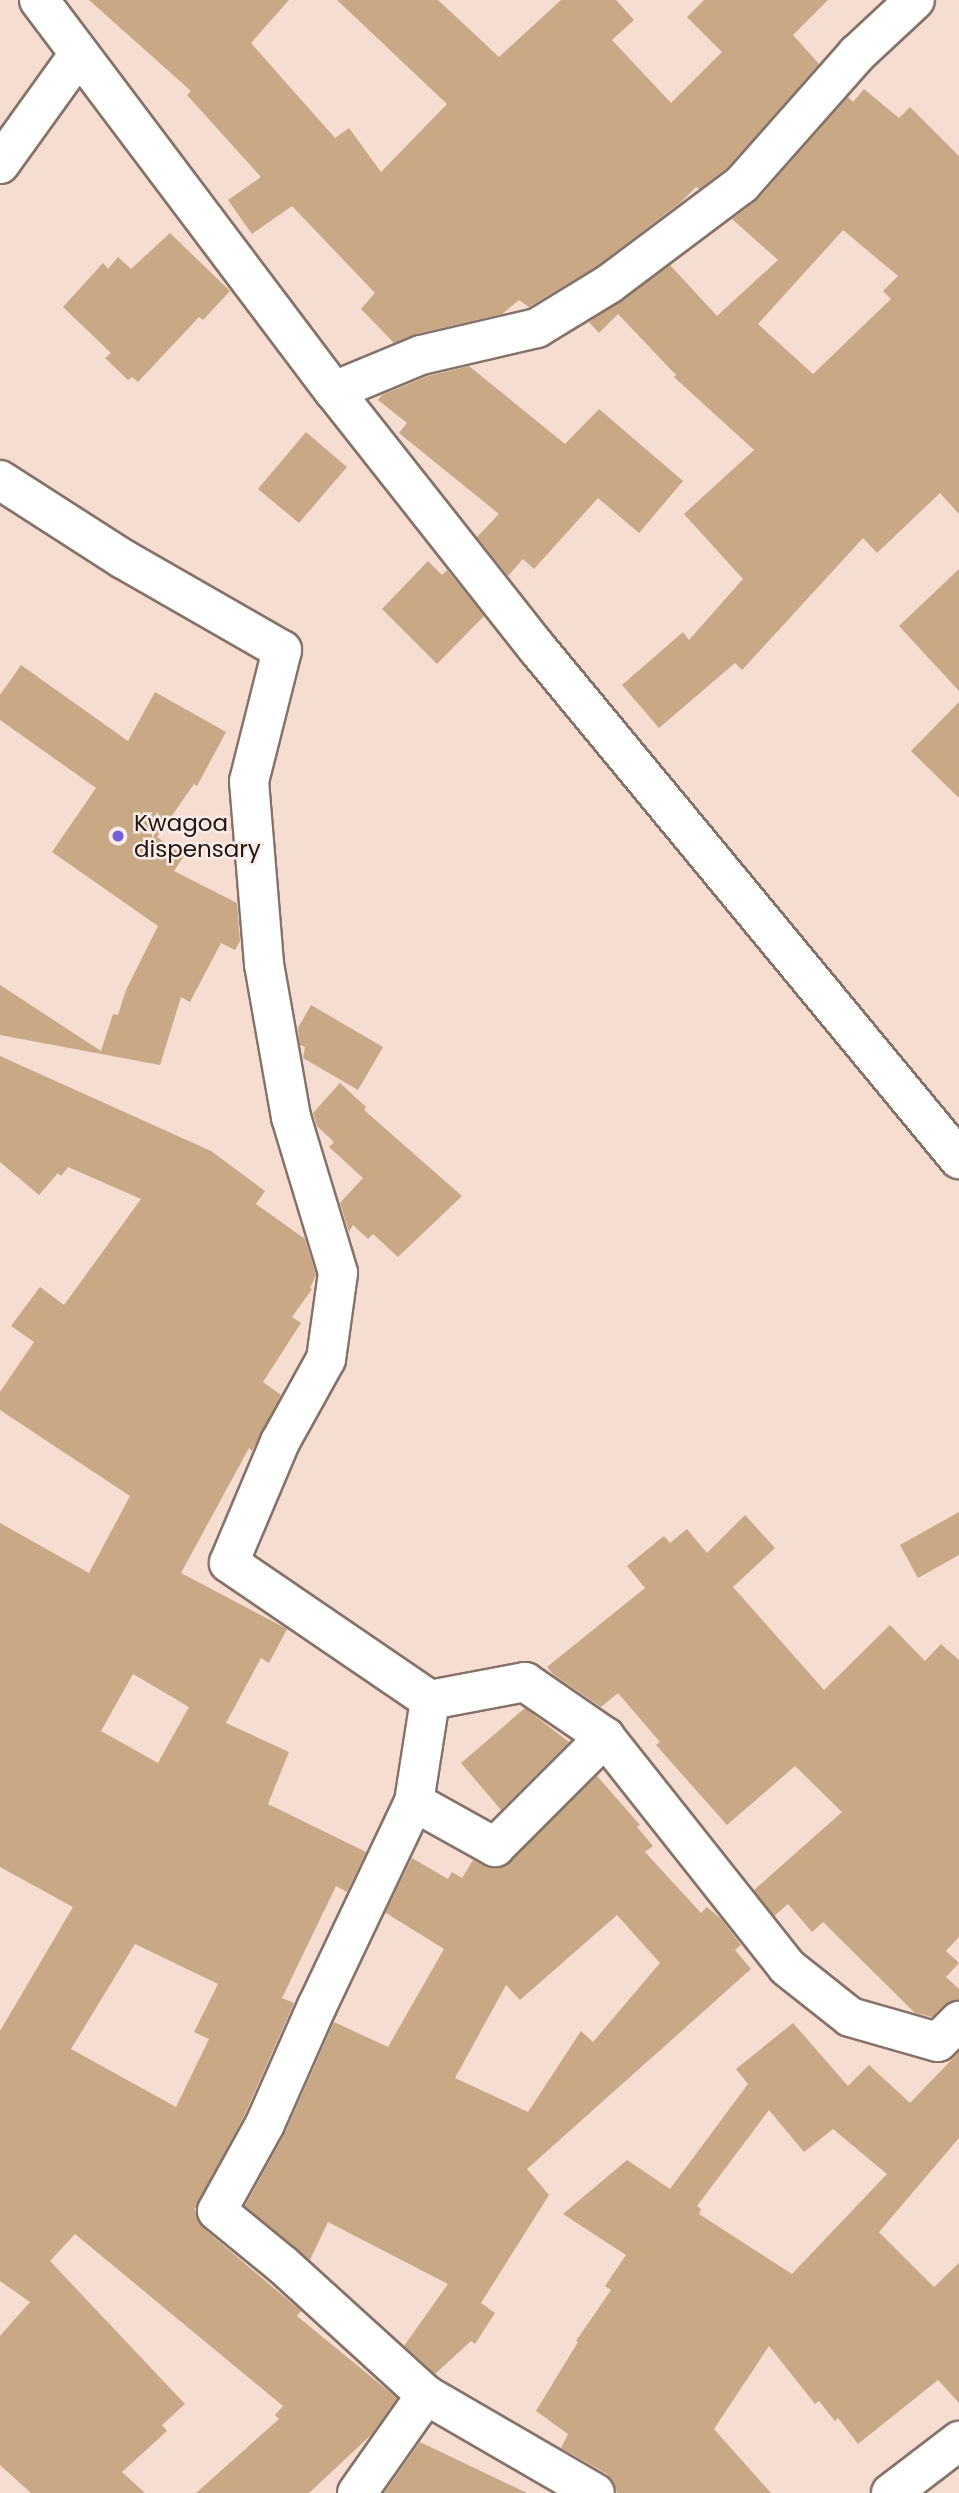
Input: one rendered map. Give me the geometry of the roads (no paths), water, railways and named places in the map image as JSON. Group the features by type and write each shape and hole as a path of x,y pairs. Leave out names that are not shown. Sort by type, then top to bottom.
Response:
{"street":[{"path":"39,0 334,391 537,648 959,1159"},
{"path":"334,391 421,355 537,328 609,284 742,184 857,54 915,0"},
{"path":"0,164 79,54"},
{"path":"0,480 123,559 282,650 249,781 264,964 291,1117 338,1272 326,1359 280,1441 229,1563 430,1700 525,1682 605,1737 787,1967 850,2017 938,2042 959,2021"},
{"path":"430,1700 414,1802 317,2006 265,2124 217,2211 283,2265 426,2395 595,2493"},
{"path":"414,1802 495,1847 605,1737"},
{"path":"358,2493 426,2395"},
{"path":"891,2493 959,2441"}],"place":[{"name":"Kwagoa dispensary","path":"118,836"}]}
